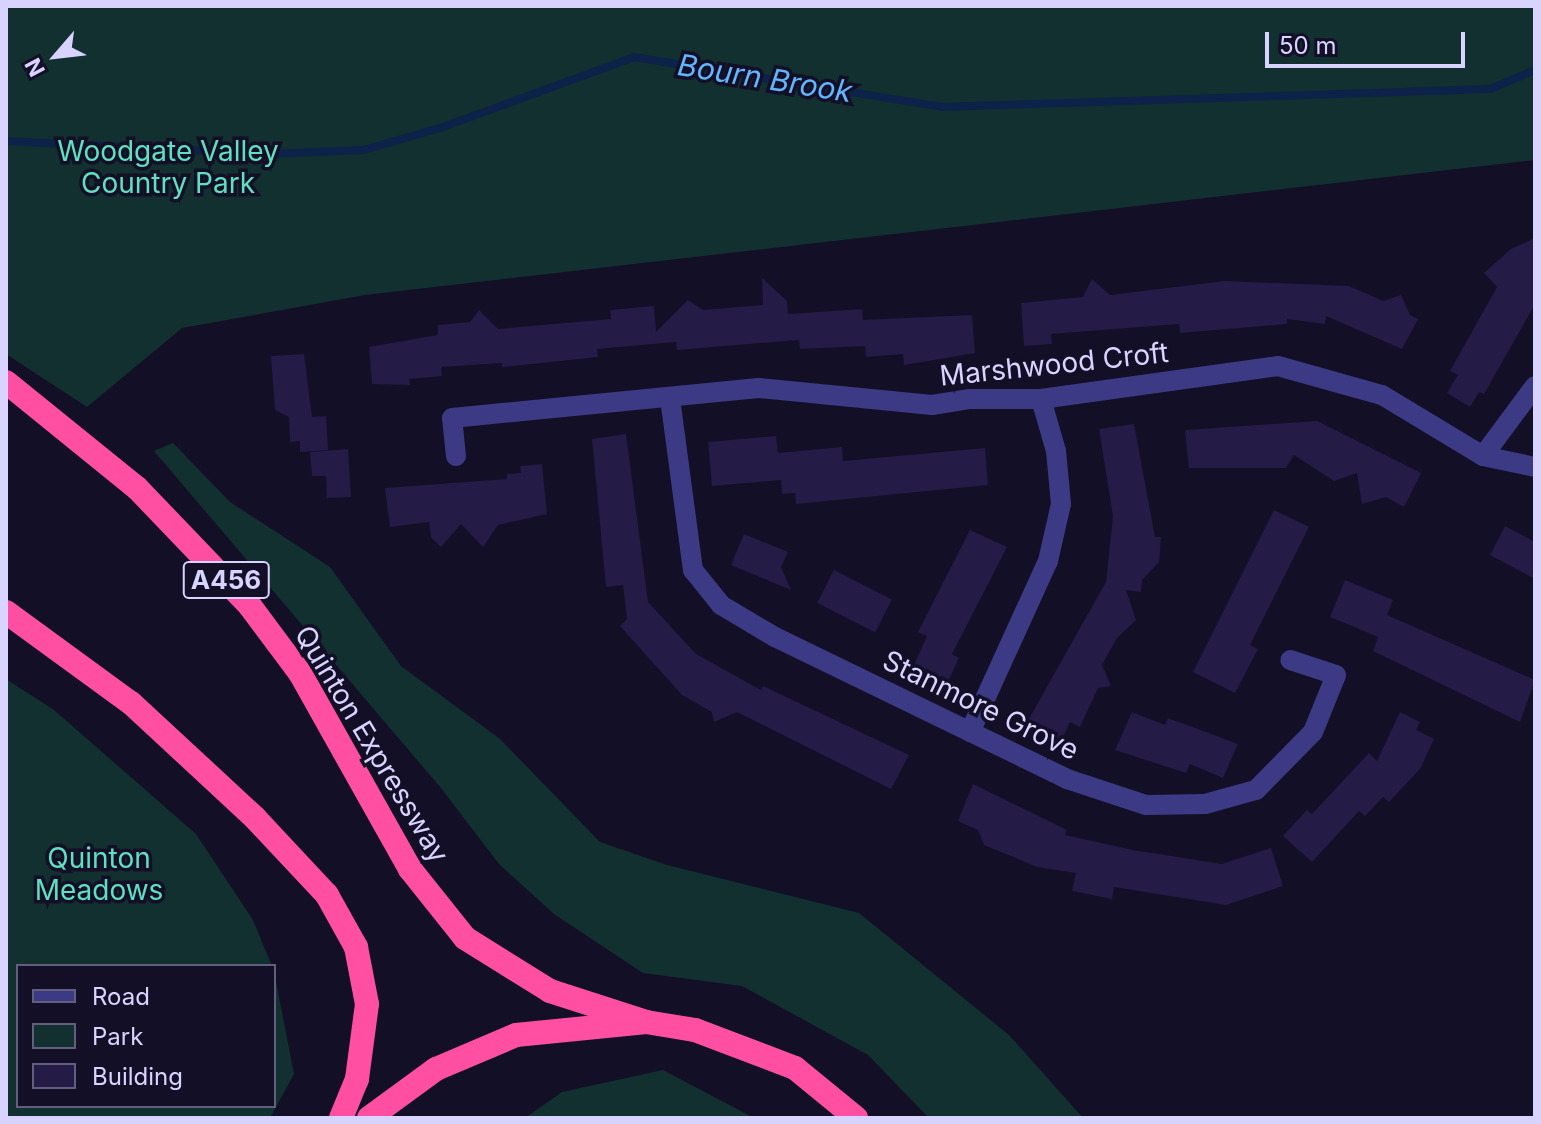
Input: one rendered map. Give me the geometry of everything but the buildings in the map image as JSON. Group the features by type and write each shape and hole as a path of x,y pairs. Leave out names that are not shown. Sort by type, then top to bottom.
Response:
{"highway":[{"name":"Quinton Expressway","path":"6,382 137,488 250,606 300,673 410,869 465,938 550,991 646,1022"},
{"path":"6,612 131,703 255,818 327,895 356,947 367,1004 357,1079 341,1118"},
{"path":"369,1118 436,1069 516,1035 646,1022 695,1030 795,1068 856,1118"}],"street":[{"name":"Marshwood Croft","path":"456,456 452,418 759,388 932,405 969,399 1041,399 1278,366 1382,395 1483,456 1535,467"},
{"path":"1483,456 1535,386"},
{"name":"Stanmore Grove","path":"670,398 693,570 721,605 1067,779 1146,805 1205,804 1256,790 1313,732 1336,675 1290,660"},
{"path":"970,732 1048,561 1061,504 1056,451 1041,399"}],"green space":[{"name":"Woodgate Valley Country Park","path":"6,6 1535,6 1535,160 365,295 182,328 87,407 6,354"},
{"path":"173,443 230,502 330,567 401,666 500,739 600,842 667,865 859,913 1009,1035 1083,1118 929,1118 868,1055 742,986 643,973 554,914 499,864 441,788 154,451"},
{"name":"Quinton Meadows","path":"6,679 54,710 196,834 253,920 271,964 16,964 16,1108 275,1108 270,1118 6,1118"},
{"name":"Quinton Meadows","path":"276,981 294,1074 276,1107"},
{"path":"663,1070 754,1118 525,1118 562,1092"}],"waterway":[{"name":"Bourn Brook","path":"6,141 269,154 364,150 443,127 634,57 942,107 1490,89 1535,70"}]}
